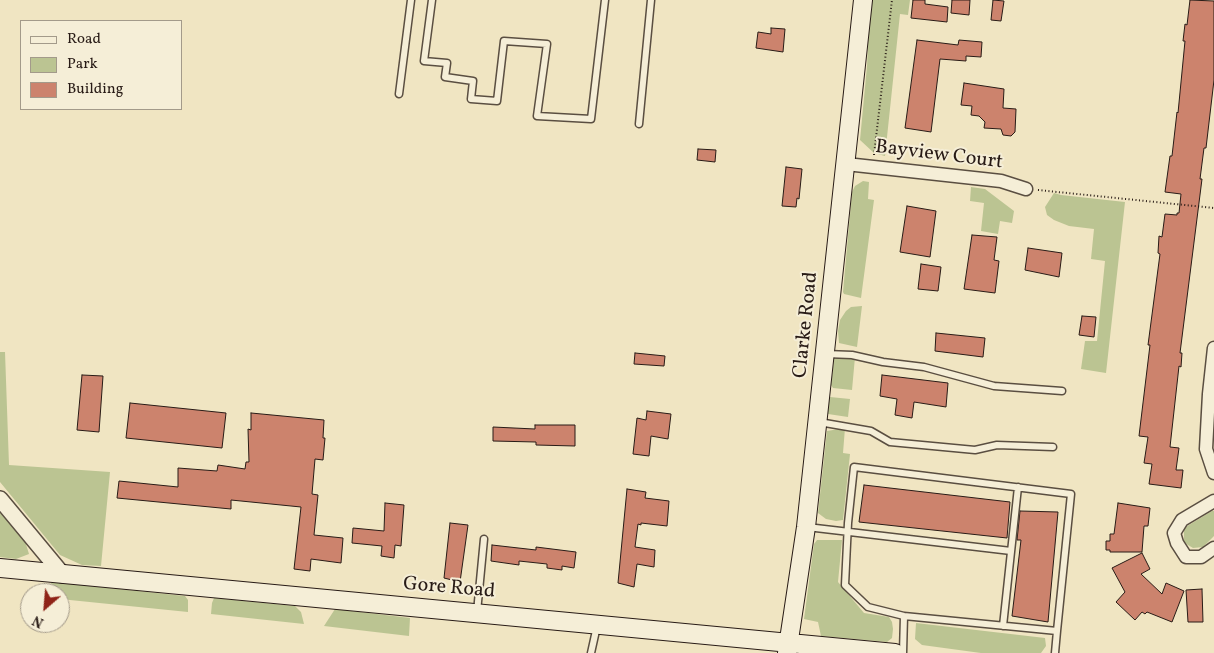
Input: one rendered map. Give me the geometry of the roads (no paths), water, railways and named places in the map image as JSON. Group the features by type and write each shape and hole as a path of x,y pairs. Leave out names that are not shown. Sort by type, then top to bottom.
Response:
{"main road":[{"name":"Clarke Road","path":"788,648 806,527 863,0"},
{"name":"Gore Road","path":"0,568 597,624 788,648 895,653"}],"street":[{"name":"Bayview Court","path":"846,164 1001,181 1026,189"},
{"path":"1214,348 1206,449 1214,473"},
{"path":"0,499 64,575"},
{"path":"1214,501 1182,520 1174,532 1176,543 1186,557 1201,557 1214,548"}],"lane":[{"path":"399,94 411,0"},
{"path":"432,0 424,61 447,63 445,77 472,81 471,100 497,101 504,41 547,44 537,116 591,118 605,0"},
{"path":"639,124 651,0"},
{"path":"825,354 852,355 883,362 924,367 994,386 1062,391"},
{"path":"817,422 871,431 890,442 975,450 997,445 1053,447"},
{"path":"1055,653 1071,494 854,467 848,531 846,584 868,607 904,616 1057,631"},
{"path":"1003,626 1018,487"},
{"path":"806,527 1011,551"},
{"path":"477,613 484,539"},
{"path":"903,653 904,616"},
{"path":"591,653 597,624"}]}
